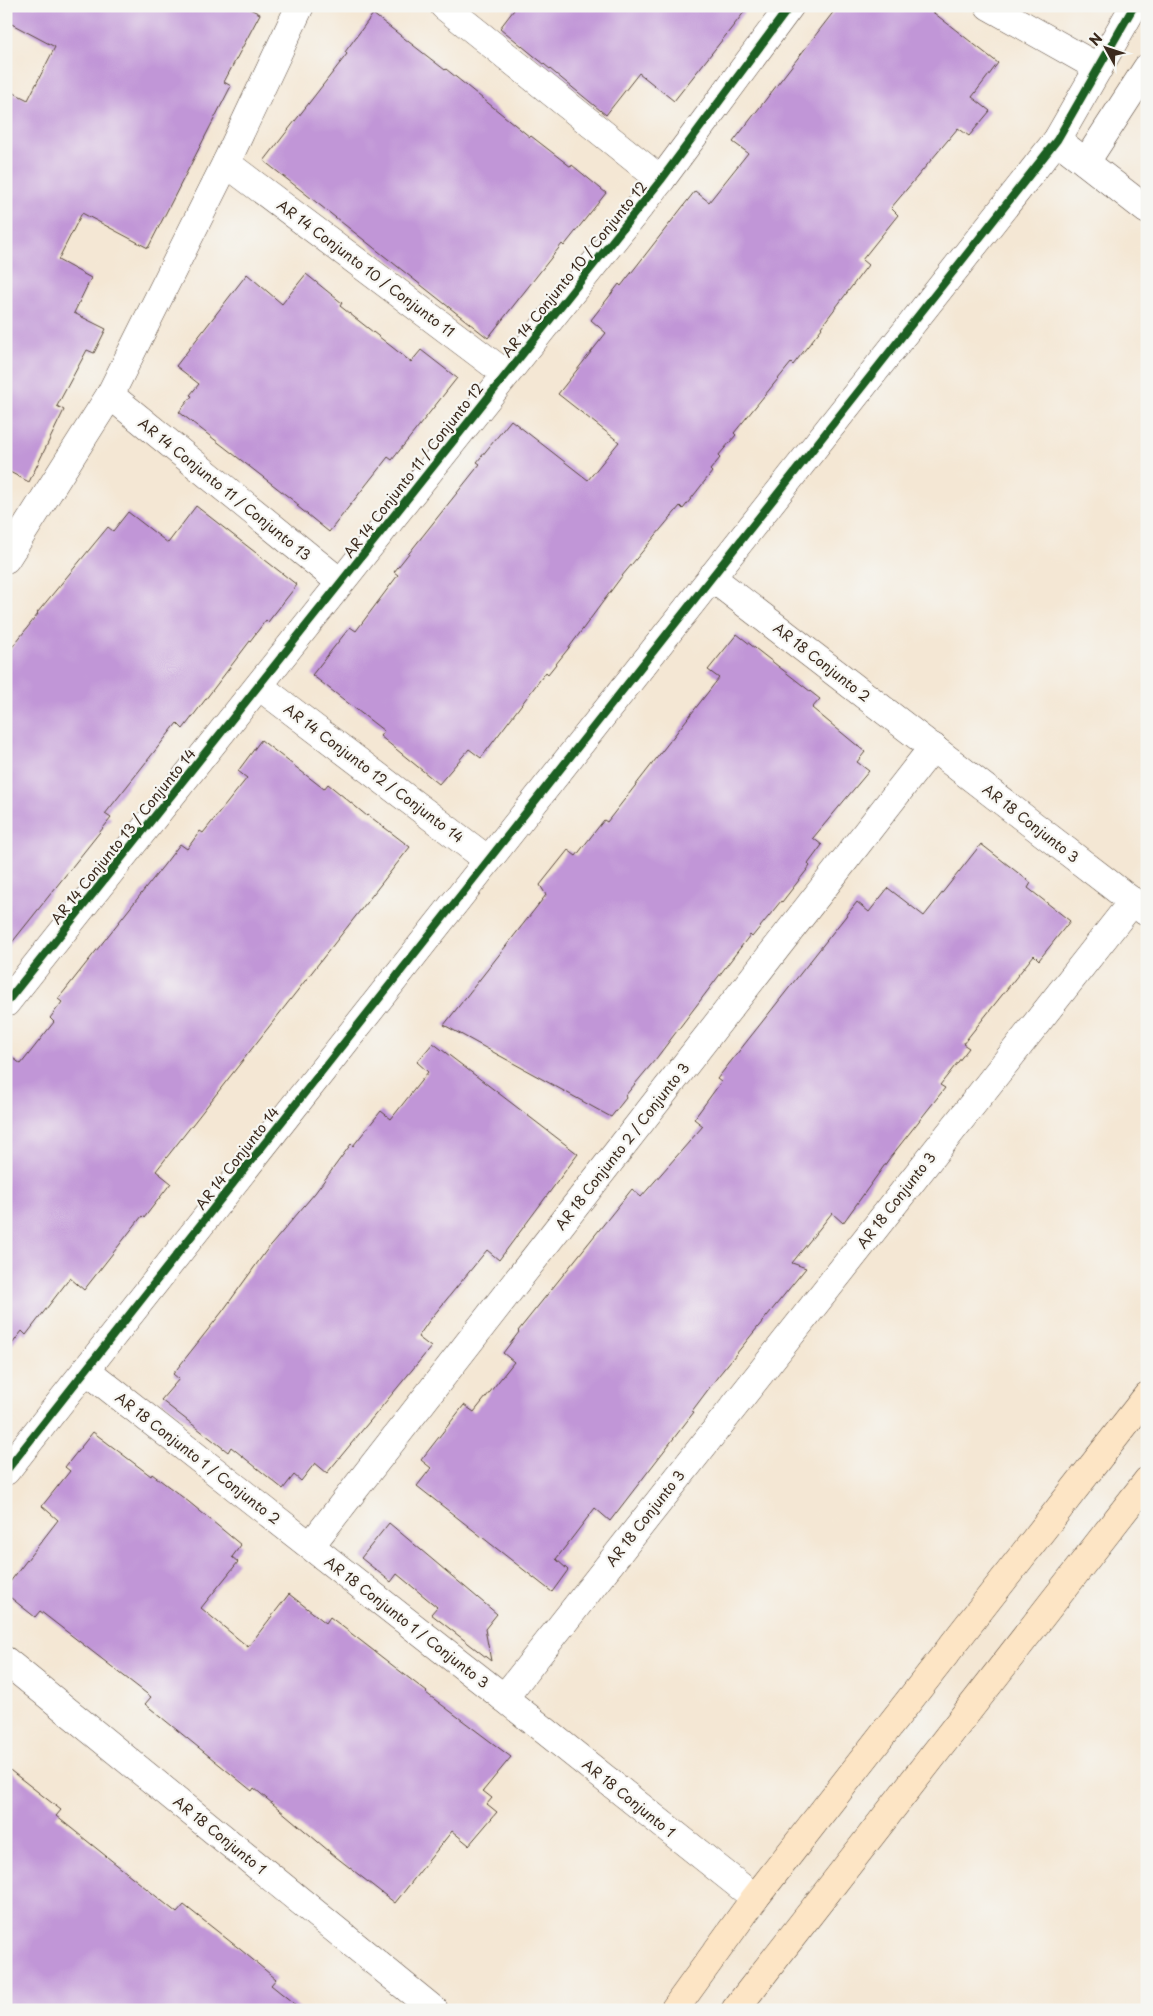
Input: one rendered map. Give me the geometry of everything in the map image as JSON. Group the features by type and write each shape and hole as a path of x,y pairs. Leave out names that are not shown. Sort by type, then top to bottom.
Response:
{"street":[{"path":"6,559 110,395 226,163 300,6"},
{"path":"444,6 661,180"},
{"name":"AR 14 Conjunto 10 / Conjunto 12","path":"506,374 661,180 790,6"},
{"path":"989,6 1099,68"},
{"name":"AR 14 Conjunto 14","path":"6,1471 1058,140 1134,6"},
{"path":"1086,162 1147,68"},
{"path":"1058,140 1147,210"},
{"name":"AR 14 Conjunto 10 / Conjunto 11","path":"226,163 506,374"},
{"name":"AR 14 Conjunto 11 / Conjunto 12","path":"259,686 506,374"},
{"name":"AR 14 Conjunto 11 / Conjunto 13","path":"110,395 340,582"},
{"name":"AR 18 Conjunto 2","path":"712,577 933,747"},
{"name":"AR 14 Conjunto 12 / Conjunto 14","path":"259,686 488,860"},
{"name":"AR 14 Conjunto 13 / Conjunto 14","path":"6,1003 259,686"},
{"name":"AR 18 Conjunto 3","path":"504,1698 1140,907 933,747"},
{"name":"AR 18 Conjunto 2 / Conjunto 3","path":"310,1546 933,747"},
{"name":"AR 18 Conjunto 1 / Conjunto 2","path":"86,1370 310,1546"},
{"path":"674,2010 755,1898 1147,1396"},
{"path":"735,2010 1147,1480"},
{"name":"AR 18 Conjunto 1 / Conjunto 3","path":"310,1546 504,1698"},
{"name":"AR 18 Conjunto 1","path":"6,1661 434,2010"},
{"name":"AR 18 Conjunto 1","path":"504,1698 755,1898"}],"building":[{"path":"6,6 244,6 260,14 224,82 231,86 148,248 82,213 58,260 91,278 74,313 106,329 94,353 87,350 57,406 64,410 29,482 6,470 6,89 28,100 55,47 6,21"},
{"path":"517,6 749,6 674,101 639,73 606,115 500,28"},
{"path":"838,6 925,6 998,63 972,97 990,111 969,136 958,128 891,208 898,215 862,260 868,265 822,328 793,365 791,363 734,433 736,435 718,456 720,458 710,470 712,472 683,509 680,506 622,576 568,649 548,674 546,672 481,758 469,749 439,784 380,736 384,731 312,675 350,627 356,631 398,575 394,572 480,464 477,462 511,420 588,480 619,442 558,394 606,333 591,320 619,284 621,286 695,191 709,202 748,153 733,142"},
{"path":"373,14 446,69 530,137 571,167 572,165 606,193 564,246 562,244 488,338 264,161 347,54 345,52"},
{"path":"247,274 282,304 306,274 342,303 340,306 411,362 421,350 457,378 392,460 388,457 329,532 297,506 299,505 179,412 199,384 176,366"},
{"path":"196,506 297,585 268,622 266,620 183,729 177,723 105,814 111,818 6,950 6,655 37,613 108,527 113,531 128,512 168,543"},
{"path":"737,634 820,699 812,708 865,752 857,762 869,771 813,838 822,845 808,864 810,866 752,937 750,935 655,1060 625,1096 626,1098 611,1117 444,1025 546,895 540,885 568,850 576,856 604,820 607,822 719,678 708,670"},
{"path":"261,740 324,789 328,784 367,816 410,847 156,1171 171,1183 144,1218 142,1216 84,1290 70,1278 26,1335 22,1331 6,1352 6,1053 21,1064 54,1022 50,1018 62,1002 58,999 180,844 187,849 200,831 203,833 247,778 238,771"},
{"path":"981,844 1031,883 1028,888 1070,921 1039,960 1034,955 963,1044 969,1048 940,1085 945,1088 889,1159 843,1223 832,1213 792,1263 806,1268 719,1375 692,1411 694,1412 610,1521 595,1508 556,1559 568,1570 552,1592 417,1486 431,1468 421,1460 464,1405 474,1412 514,1362 503,1353 518,1331 632,1189 641,1197 703,1126 694,1119 721,1082 717,1079 857,902 869,912 888,888 924,916"},
{"path":"433,1043 578,1154 499,1260 487,1250 429,1321 418,1337 431,1347 327,1473 315,1463 301,1481 294,1475 283,1489 231,1447 228,1452 161,1400 179,1379 173,1374 222,1312 266,1251 315,1193 351,1144 353,1146 381,1111 391,1119 428,1072 417,1062"},
{"path":"93,1432 189,1502 241,1545 232,1557 238,1562 201,1608 248,1647 289,1594 326,1623 330,1617 511,1757 483,1791 492,1798 487,1804 497,1812 469,1845 452,1831 395,1903 336,1857 254,1788 252,1791 145,1704 151,1697 40,1611 35,1617 6,1594 6,1587 58,1520 42,1506 70,1471 65,1467"},
{"path":"389,1523 497,1614 485,1629 491,1661 431,1614 437,1607 397,1574 391,1582 361,1558"},
{"path":"6,1767 61,1810 56,1816 177,1913 184,1905 241,1950 276,1979 271,1985 302,2010 15,2010 6,2003"}],"cycle path":[{"path":"6,1003 661,180 790,6"},
{"path":"6,1471 1057,140 1134,6"}]}
